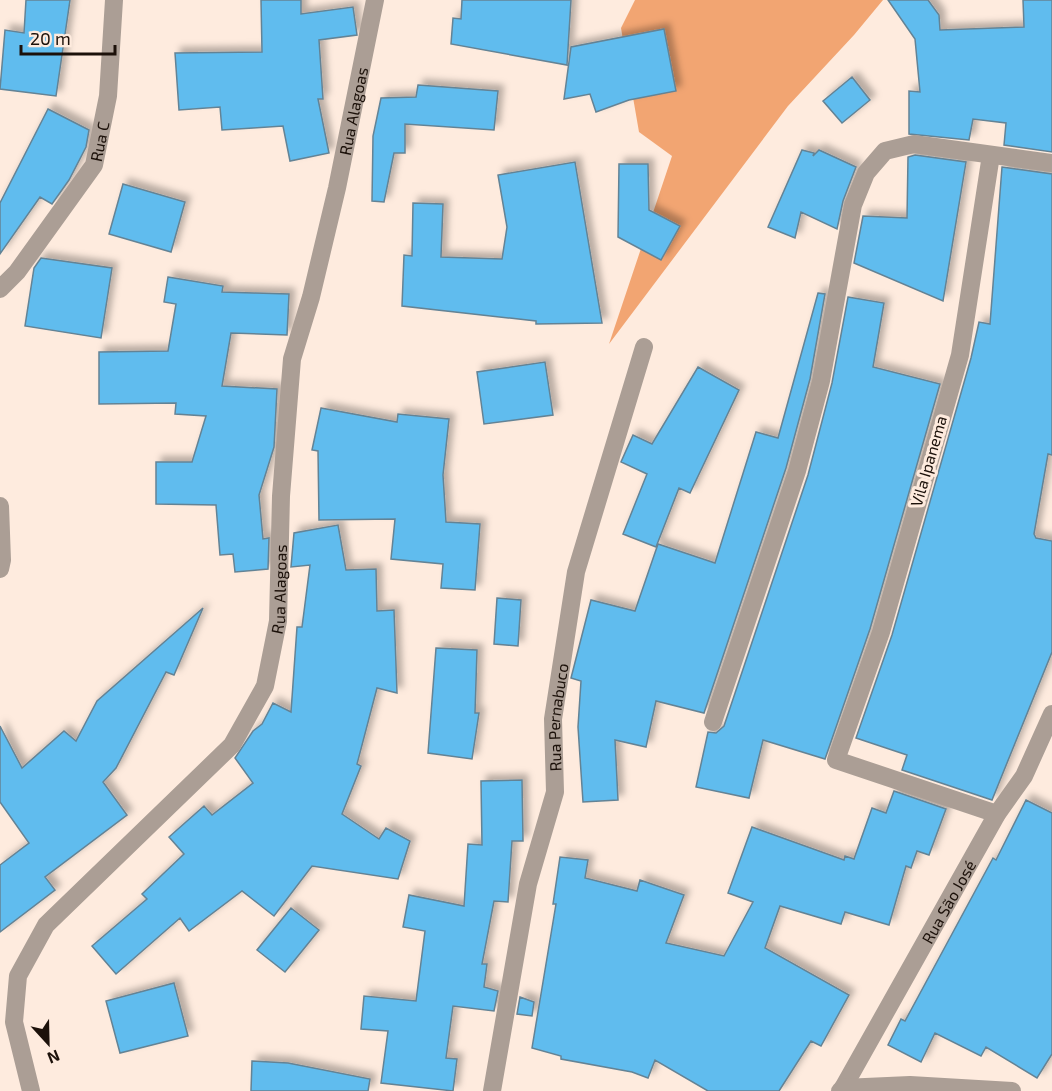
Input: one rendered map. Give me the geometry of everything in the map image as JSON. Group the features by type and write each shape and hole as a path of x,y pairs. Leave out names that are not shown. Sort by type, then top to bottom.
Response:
{"street":[{"name":"Rua C","path":"0,289 17,272 94,165 108,96 114,0"},
{"name":"Rua Alagoas","path":"31,1091 14,1022 18,976 46,925 232,745 265,686 278,621 281,496 292,359 311,297 337,188 375,0"},
{"path":"713,722 797,471 821,381 853,205 866,173 885,151 914,144 1052,163"},
{"name":"Vila Ipanema","path":"991,155 960,355 881,632 836,760 997,814"},
{"name":"Rua Pernabuco","path":"492,1091 528,884 555,792 553,719 576,572 644,347"},
{"path":"0,506 2,560 0,569"},
{"name":"Rua São José","path":"842,1090 997,814 1024,776 1052,714"},
{"path":"842,1090 910,1085 1012,1091"}],"shaded area":[{"path":"635,0 883,0 788,106 609,344 672,156 639,132 621,28"}],"building":[{"path":"26,0 70,0 56,96 0,89 5,30 24,33"},
{"path":"261,0 301,0 301,14 353,7 357,35 319,40 323,99 318,99 329,153 290,161 283,126 222,130 220,107 179,110 175,53 262,52"},
{"path":"462,0 571,0 567,65 451,44 453,18 461,19"},
{"path":"888,0 928,0 939,15 940,30 1024,27 1023,0 1052,0 1052,152 1004,145 1006,123 973,119 969,140 909,134 909,91 920,92 915,39"},
{"path":"664,29 676,91 629,100 596,112 590,94 564,99 571,47"},
{"path":"852,77 870,100 842,123 823,101"},
{"path":"418,85 498,91 494,130 405,124 405,153 394,153 384,202 372,201 373,136 381,98 416,97"},
{"path":"48,109 89,130 86,147 69,180 52,204 40,197 0,254 0,203"},
{"path":"802,150 814,153 813,156 819,150 856,167 843,201 837,229 801,212 795,238 768,227"},
{"path":"915,155 966,162 943,301 854,263 863,216 907,218 908,157"},
{"path":"575,162 602,323 536,324 536,321 402,306 404,255 412,256 413,203 443,204 441,257 502,259 507,227 498,175"},
{"path":"619,164 648,164 649,210 680,226 661,260 618,237"},
{"path":"1002,167 1052,174 1052,455 1048,454 1034,534 1036,538 1052,541 1052,652 992,800 902,770 907,755 856,738 892,635 971,358 979,322 990,324"},
{"path":"123,184 185,202 171,252 109,234"},
{"path":"41,258 112,268 101,338 25,326 34,268"},
{"path":"168,277 223,286 222,292 289,294 287,335 231,333 222,386 277,389 274,447 259,495 263,539 269,538 268,569 235,572 233,554 220,555 216,505 156,504 156,462 192,462 206,416 175,414 176,403 99,404 99,352 168,351 176,304 164,302"},
{"path":"818,293 825,294 810,379 786,468 704,713 656,701 646,747 615,740 618,800 583,802 578,727 581,681 571,678 591,600 635,611 658,544 715,563 756,432 778,438"},
{"path":"848,297 884,303 873,367 940,384 870,629 825,759 763,740 749,798 696,787 708,732 716,733 724,726 808,475 832,383"},
{"path":"545,362 553,415 484,424 477,372"},
{"path":"698,367 739,390 690,493 679,488 656,547 623,534 647,474 621,462 633,435 652,444"},
{"path":"321,408 397,422 398,414 449,419 443,475 446,522 480,524 475,590 441,588 443,564 391,559 395,519 319,520 318,451 312,450"},
{"path":"338,525 346,570 376,569 377,611 394,610 397,693 377,688 357,764 361,766 342,814 379,839 386,828 410,841 398,879 312,866 274,916 242,891 189,931 180,918 116,974 92,946 147,899 142,894 184,854 169,837 204,806 212,815 253,783 235,758 253,731 262,724 273,703 291,712 297,627 302,627 310,565 291,567 294,533"},
{"path":"497,598 521,600 518,646 494,644"},
{"path":"203,608 174,675 166,672 116,768 103,782 127,815 45,877 55,890 0,932 0,865 29,843 0,802 0,726 22,768 64,731 76,741 97,701"},
{"path":"436,648 477,650 475,713 479,713 472,759 428,753"},
{"path":"522,780 523,841 512,841 508,902 494,901 482,964 487,964 484,987 498,991 494,1011 453,1006 446,1058 457,1059 453,1091 381,1083 388,1031 361,1029 364,996 416,1001 425,931 403,927 409,895 464,906 468,844 482,845 481,781"},
{"path":"894,791 946,809 929,855 917,851 911,868 906,866 889,925 845,912 841,924 780,906 765,948 849,995 821,1046 811,1041 779,1091 708,1091 655,1060 648,1078 632,1072 561,1059 561,1056 532,1048 556,904 553,904 560,857 588,860 585,878 637,891 640,880 684,895 666,943 724,956 753,902 728,893 752,827 844,860 845,856 854,859 872,808 886,813"},
{"path":"1026,800 1052,813 1052,1054 1037,1078 986,1047 981,1056 935,1033 921,1062 888,1045 901,1019 905,1021 993,858 996,860"},
{"path":"291,908 319,930 285,972 257,950"},
{"path":"174,983 188,1036 120,1053 106,1001"},
{"path":"520,997 534,1002 532,1016 517,1014"},
{"path":"252,1061 288,1063 370,1079 368,1091 251,1091"}]}
